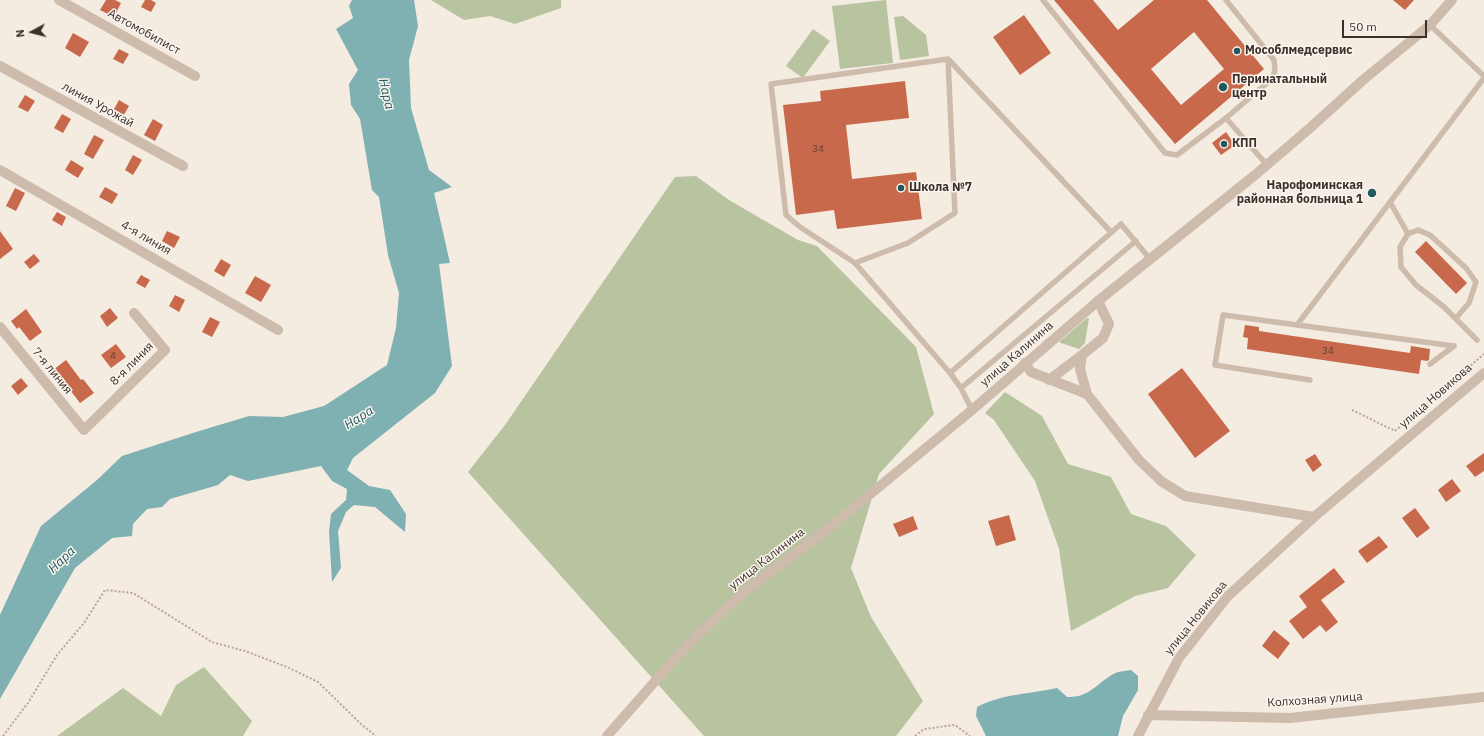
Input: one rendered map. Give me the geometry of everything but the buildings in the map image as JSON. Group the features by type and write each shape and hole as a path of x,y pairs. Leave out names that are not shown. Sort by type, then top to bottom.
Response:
{"street":[{"name":"Автомобилист","path":"59,0 195,76"},
{"name":"улица Калинина","path":"607,736 673,661 745,591 828,529 972,410 1098,301 1267,164 1310,128 1363,80 1430,25 1452,0"},
{"name":"линия Урожай","path":"0,66 182,166"},
{"name":"4-я линия","path":"0,170 278,330"},
{"path":"1049,380 1103,338 1109,324 1098,301"},
{"name":"8-я линия","path":"84,430 165,350 134,313"},
{"name":"7-я линия","path":"0,327 84,430"},
{"path":"1082,355 1080,369 1087,394 1139,460 1161,481 1185,496 1314,517"},
{"path":"1025,364 1031,372 1087,394"},
{"name":"улица Новикова","path":"1138,736 1179,658 1228,596 1314,517 1484,372"},
{"name":"Колхозная улица","path":"1148,715 1290,718 1484,698"}],"lane":[{"path":"1043,0 1165,153 1177,155 1226,118 1273,78 1275,70 1274,60 1226,0"},
{"path":"1297,325 1484,77 1430,25"},
{"path":"948,59 1112,232"},
{"path":"948,59 771,84 786,215 800,228 855,263 950,373 961,388 972,410"},
{"path":"855,263 908,243 955,213 948,59"},
{"path":"1226,118 1267,164"},
{"path":"1390,202 1408,234"},
{"path":"950,373 1121,224 1150,259"},
{"path":"1456,318 1469,303 1476,282 1466,268 1430,235 1418,230 1408,234 1400,247 1401,267 1416,285 1456,318 1477,340"},
{"path":"961,388 1136,241"},
{"path":"1310,380 1215,365 1223,315 1454,346 1430,364"}],"path":[{"path":"1352,410 1395,431 1484,354"},
{"path":"3,736 28,703 57,655 84,623 105,590 133,593 212,642 246,651 287,667 318,682 362,725 376,736"},
{"path":"914,736 924,729 956,725 970,736"}],"green space":[{"path":"431,0 561,0 561,8 515,24 490,16 464,20"},
{"path":"886,0 893,63 840,69 832,6"},
{"path":"903,16 926,35 929,56 900,60 894,17"},
{"path":"813,29 830,41 803,78 786,66"},
{"path":"696,176 729,200 798,240 817,246 916,347 934,414 879,474 851,568 871,617 923,701 896,736 704,736 468,472 505,425 675,177"},
{"path":"1087,318 1089,318 1085,343 1079,349 1059,342"},
{"path":"1005,392 1042,416 1068,464 1111,477 1131,514 1166,526 1196,555 1168,588 1135,596 1071,631 1059,549 1035,481 994,420 985,413"},
{"path":"204,667 252,721 243,736 57,736 123,688 161,716 176,685"}],"water":[{"name":"Нара","path":"352,0 414,0 418,26 409,60 411,108 429,170 452,187 434,193 450,263 439,264 452,366 435,393 353,458 347,470 369,486 390,490 406,514 405,532 375,507 354,505 346,512 338,531 341,568 332,582 329,532 331,514 346,500 347,489 332,481 321,466 248,481 230,475 218,485 170,499 162,507 147,509 133,524 132,536 112,538 75,568 0,699 0,615 41,526 97,480 122,456 249,416 283,417 324,406 387,365 396,328 399,293 388,255 379,197 372,190 360,119 351,105 349,84 358,70 336,29 353,18 349,6"},
{"path":"1131,670 1138,676 1138,690 1123,716 1118,736 986,736 976,716 977,707 996,699 1057,688 1067,697 1076,697 1089,692 1111,675 1118,672"}],"place":[{"name":"Мособлмедсервис","path":"1237,51"},
{"name":"Перинатальный центр","path":"1223,87"},
{"name":"КПП","path":"1224,144"},
{"name":"Школа №7","path":"901,188"},
{"name":"Нарофоминская районная больница 1","path":"1372,193"}]}
